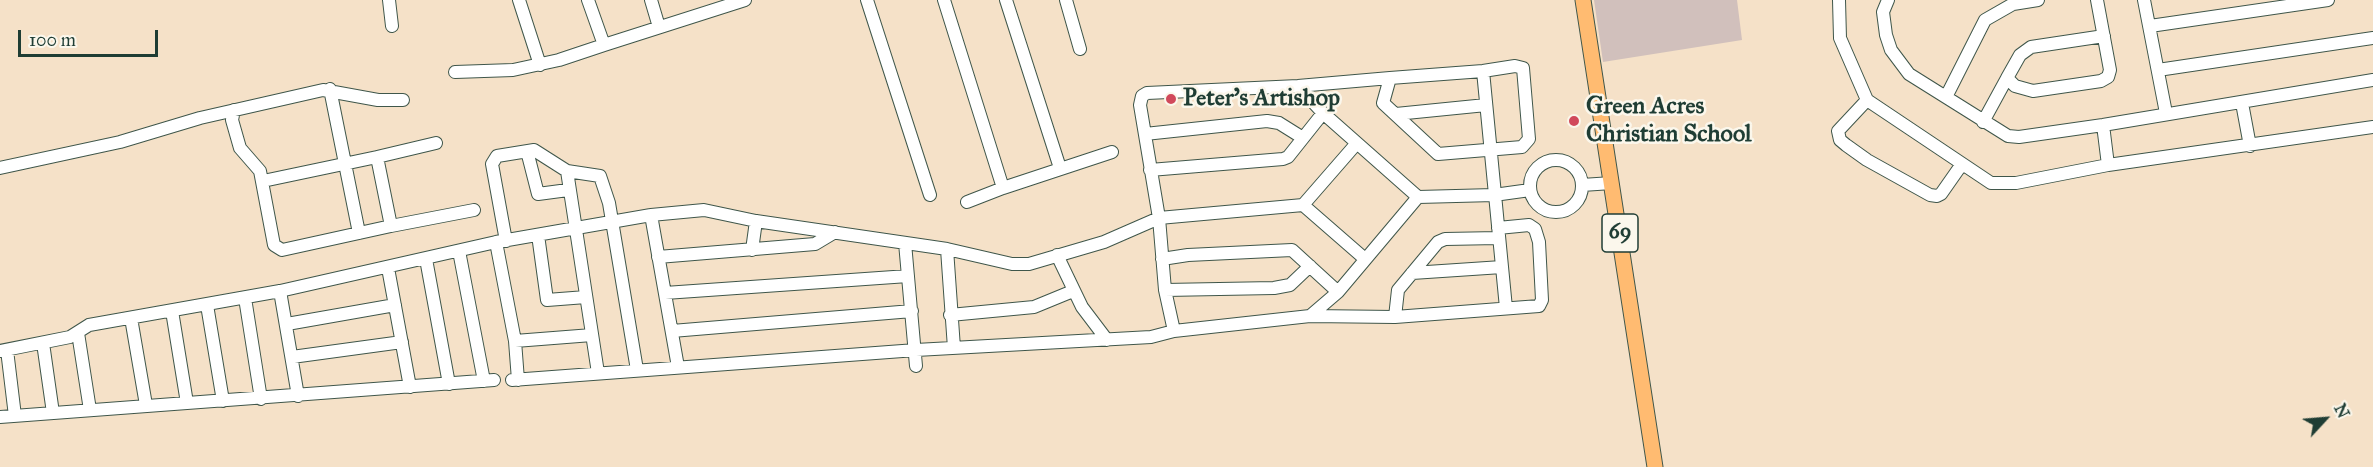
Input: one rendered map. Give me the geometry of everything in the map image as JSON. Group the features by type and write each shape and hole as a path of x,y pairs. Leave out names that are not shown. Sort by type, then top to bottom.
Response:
{"main road":[{"name":"69","path":"1583,0 1655,467"}],"street":[{"path":"388,0 392,26"},
{"path":"519,0 540,64"},
{"path":"588,0 604,45"},
{"path":"651,0 659,27"},
{"path":"455,72 500,72 540,64 659,27 726,3 744,0"},
{"path":"867,0 930,195"},
{"path":"944,0 1003,188"},
{"path":"1006,0 1060,168"},
{"path":"1066,0 1080,49"},
{"path":"1839,0 1840,38 1867,100 1986,180 1996,184 2016,183 2108,165 2373,127"},
{"path":"1888,0 1883,12 1891,50 1909,74 2008,136 2019,137 2103,125 2373,80"},
{"path":"1946,97 1986,20 2013,4 2038,0"},
{"path":"2007,78 2024,90 2033,91 2101,81 2108,77 2110,70 2097,0"},
{"path":"2144,0 2166,113"},
{"path":"2150,26 2328,0"},
{"path":"1983,122 2020,55 2031,47 2104,36"},
{"path":"2158,70 2373,38"},
{"path":"1174,331 1165,290 1159,218 1140,100 1147,93 1298,86 1521,66 1525,78 1529,139 1527,144 1522,147 1438,154 1383,103 1390,78"},
{"path":"1484,71 1506,308"},
{"path":"1298,86 1323,113 1418,197 1494,195 1530,190"},
{"path":"330,89 358,233"},
{"path":"0,168 127,140 234,110 330,89 378,100 403,100"},
{"path":"1867,100 1838,131 1846,145 1867,160 1930,195 1936,196 1941,194 1962,164"},
{"path":"2241,103 2250,146"},
{"path":"1396,114 1486,105"},
{"path":"234,110 232,120 240,148 260,171 277,248 296,248 474,210"},
{"path":"1150,170 1283,159 1288,157 1323,113"},
{"path":"1145,134 1267,121 1279,123 1303,138"},
{"path":"2103,125 2108,165"},
{"path":"263,181 436,143"},
{"path":"15,416 3,350 43,344 78,333 89,325 280,291 538,235 651,215 709,210 756,221 947,249 1012,264 1042,261 1104,242 1159,218 1303,205 1357,143"},
{"path":"527,151 538,194 568,190"},
{"path":"637,370 602,178 598,175 567,171 538,151 497,156 493,160 501,242 515,341 515,380 916,350 1151,337 1174,331 1310,316 1395,317 1541,304 1539,242 1535,229 1529,225 1498,233 1445,239 1433,247 1398,290 1395,317"},
{"path":"967,202 1060,168 1112,152"},
{"path":"377,157 391,226"},
{"path":"1560,160 1571,165 1579,173 1582,185 1575,205 1556,212 1538,205 1530,190 1531,178 1538,168 1548,161 1560,160"},
{"path":"567,171 568,190 598,373"},
{"path":"1582,185 1612,183"},
{"path":"1310,316 1338,292 1418,197"},
{"path":"1303,205 1365,260"},
{"path":"651,215 678,367"},
{"path":"752,250 756,221"},
{"path":"658,257 815,244 836,232"},
{"path":"538,235 548,300 586,297"},
{"path":"905,243 916,366"},
{"path":"947,249 954,348"},
{"path":"1162,259 1279,249 1292,250 1338,292"},
{"path":"0,417 489,380 459,251"},
{"path":"1057,255 1073,291 1107,340"},
{"path":"426,259 449,384"},
{"path":"1165,290 1274,288 1290,285 1310,266"},
{"path":"1412,273 1502,267"},
{"path":"388,268 410,387"},
{"path":"665,293 908,276"},
{"path":"280,291 298,396"},
{"path":"950,315 1034,307 1073,291"},
{"path":"245,298 261,399"},
{"path":"207,305 223,401"},
{"path":"287,324 395,305"},
{"path":"672,331 912,310"},
{"path":"172,311 187,403"},
{"path":"131,318 146,405"},
{"path":"78,333 90,410"},
{"path":"515,341 592,335"},
{"path":"292,357 402,342"},
{"path":"43,344 52,413"}],"shaded area":[{"path":"1594,0 1737,0 1742,40 1603,62"}],"place":[{"name":"Peter's Artishop","path":"1171,99"},
{"name":"Green Acres Christian School","path":"1574,121"}]}
